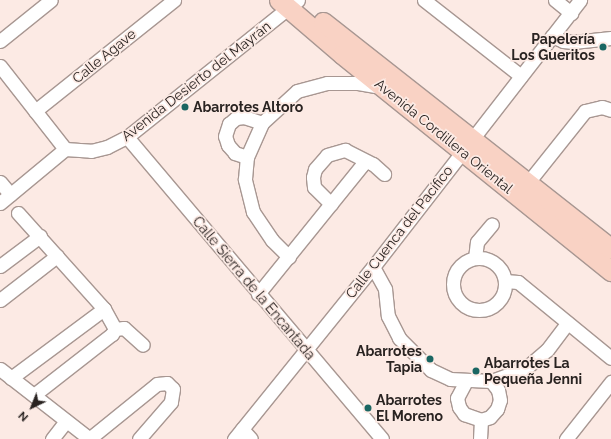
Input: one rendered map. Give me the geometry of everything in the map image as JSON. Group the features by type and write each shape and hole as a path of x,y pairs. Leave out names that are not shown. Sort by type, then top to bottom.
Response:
{"street":[{"path":"0,41 51,0"},
{"name":"Calle Agave","path":"35,111 174,0"},
{"path":"424,0 521,76"},
{"path":"555,0 571,13"},
{"name":"Calle Cuenca del Pacífico","path":"238,434 305,349 373,267 580,0"},
{"name":"Avenida Cordillera Oriental","path":"291,2 384,88 467,145"},
{"name":"Avenida Cordillera Oriental","path":"291,2 522,188 611,249"},
{"name":"Avenida Desierto del Mayrán","path":"65,149 92,151 107,147 127,137 291,2"},
{"path":"552,36 563,42 611,38"},
{"path":"0,66 65,149 5,199 0,182"},
{"path":"289,257 272,240 253,212 245,179 247,157 262,123 297,91 327,83 358,83 384,88"},
{"path":"522,188 580,116 593,108 611,110"},
{"path":"247,157 235,153 228,145 225,136 229,124 236,118 244,117 262,123"},
{"name":"Calle Sierra de la Encantada","path":"127,137 382,439"},
{"path":"331,204 314,187 315,169 334,151 345,150 384,174"},
{"path":"258,294 362,165 362,160"},
{"name":"Avenida Cordillera Oriental","path":"522,188 611,270"},
{"path":"18,213 104,309 115,329"},
{"path":"475,258 477,242 492,224"},
{"path":"0,266 40,236"},
{"path":"0,300 57,256"},
{"path":"475,258 486,259 495,263 502,271 505,281 500,300 493,307 483,310 464,305 457,298 454,278 462,265 475,258"},
{"path":"373,267 381,278 388,316 399,338 431,370 450,379 466,381 491,381 526,368 547,350 567,323"},
{"path":"505,281 518,282 611,358"},
{"path":"12,378 104,309"},
{"path":"115,329 124,328 143,345"},
{"path":"34,395 112,334 115,329"},
{"path":"0,369 89,439 157,384 167,383 173,389 171,402 139,439"},
{"path":"466,381 458,398 459,407 464,414 481,420 490,417 497,409 500,400 498,390 491,381"},
{"path":"566,439 606,397 611,382"},
{"path":"480,439 481,420"},
{"path":"52,439 66,421"},
{"path":"238,434 251,439"}],"place":[{"name":"Papelería Los Gueritos","path":"603,47"},
{"name":"Abarrotes Altoro","path":"185,107"},
{"name":"Abarrotes Tapia","path":"430,359"},
{"name":"Abarrotes La Pequeña Jenni","path":"476,371"},
{"name":"Abarrotes El Moreno","path":"368,408"}]}
